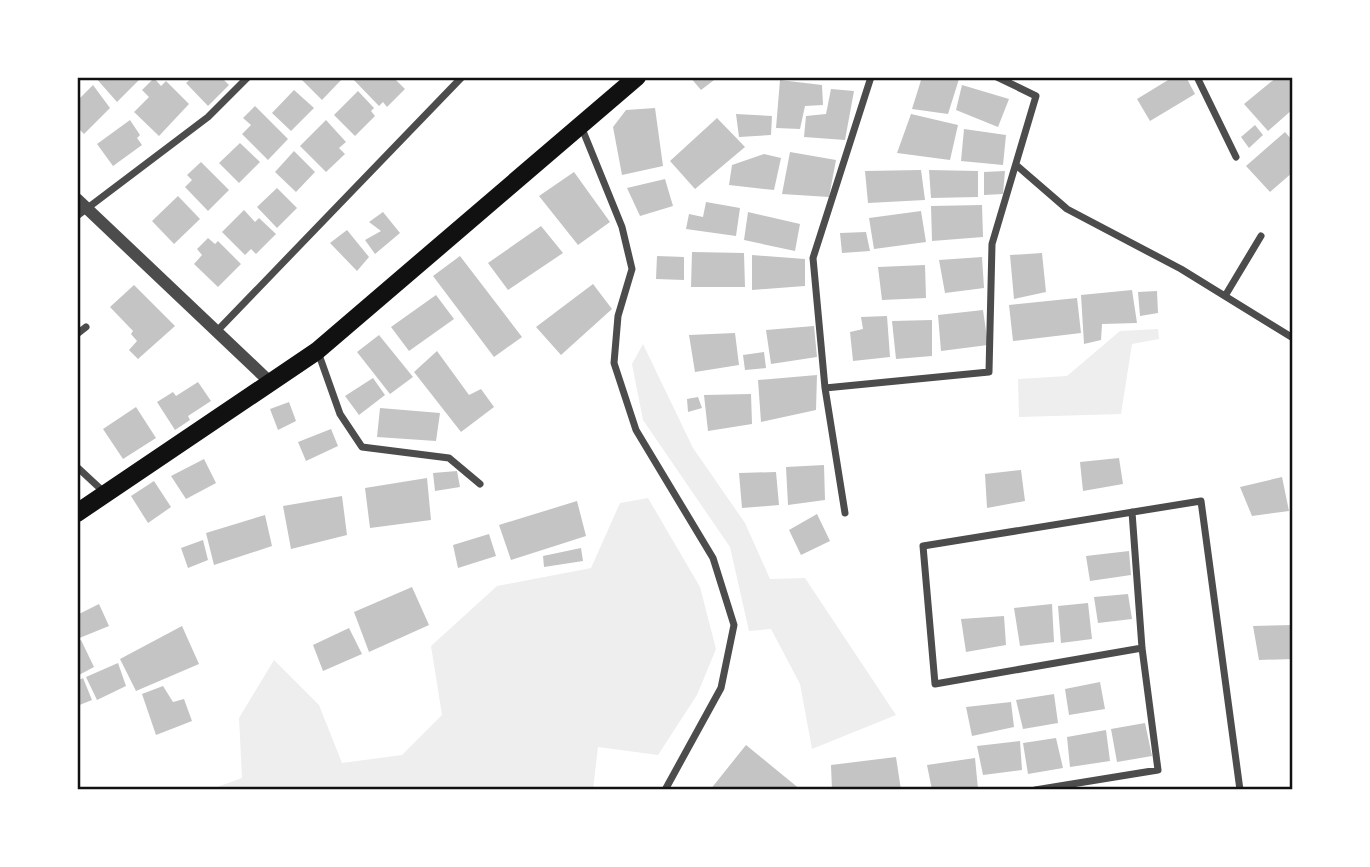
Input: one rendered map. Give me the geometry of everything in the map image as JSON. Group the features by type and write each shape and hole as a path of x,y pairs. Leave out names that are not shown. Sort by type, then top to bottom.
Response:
{"main road":[{"path":"77,513 317,351 637,77"}],"street":[{"path":"82,212 208,117 248,77"},
{"path":"218,330 462,77"},
{"path":"845,513 825,388 813,258 871,77"},
{"path":"825,388 989,372 992,244 1036,96 997,77"},
{"path":"1196,77 1236,157"},
{"path":"581,126 622,227 632,269 618,316 614,363 636,430 713,558 734,625 721,688 665,790"},
{"path":"1016,165 1067,209 1225,296 1293,338"},
{"path":"77,198 82,212 218,330 271,383"},
{"path":"1225,296 1261,236"},
{"path":"77,334 86,327"},
{"path":"317,351 340,414 362,447 449,458 480,484"},
{"path":"77,467 106,493"},
{"path":"1142,648 935,684 923,546 1201,501 1240,790"},
{"path":"1035,790 1158,770 1142,648 1132,512"},
{"path":"1091,781 1091,790"}],"shaded area":[{"path":"1158,329 1159,339 1132,344 1121,414 1019,417 1018,379 1067,376 1120,331"},
{"path":"643,344 693,448 745,523 770,579 805,578 896,715 812,749 800,684 771,629 749,631 730,547 643,420 632,364"},
{"path":"648,498 700,587 716,649 697,695 658,755 598,747 593,790 209,790 242,778 239,718 274,660 319,705 342,763 402,755 442,715 431,646 497,586 591,568 620,503"}],"building":[{"path":"95,77 142,77 117,102"},
{"path":"193,77 221,77 229,85 208,106 186,83"},
{"path":"299,77 341,77 343,78 322,100"},
{"path":"351,77 393,77 405,89 387,107 383,102 379,106"},
{"path":"690,77 718,77 701,90"},
{"path":"922,77 959,79 948,114 912,109"},
{"path":"1173,77 1186,77 1195,94 1150,121 1137,99"},
{"path":"1277,77 1293,80 1293,109 1268,131 1244,104"},
{"path":"154,78 161,86 166,81 189,104 159,136 134,112 149,97 142,90"},
{"path":"780,80 822,85 823,105 805,106 800,129 776,128"},
{"path":"93,85 110,108 84,134 77,127 77,101"},
{"path":"962,85 1009,99 998,127 956,110"},
{"path":"831,89 854,91 845,140 804,137 806,116 826,114"},
{"path":"294,90 314,108 291,131 272,113"},
{"path":"358,91 374,108 371,111 375,116 355,136 334,115"},
{"path":"255,106 288,139 268,160 242,134 251,125 243,118"},
{"path":"655,108 663,166 622,175 613,127 626,110"},
{"path":"736,114 772,116 771,135 739,137"},
{"path":"911,114 958,125 950,160 897,153"},
{"path":"717,118 745,147 695,189 670,161"},
{"path":"130,120 140,135 137,138 142,145 113,166 97,144"},
{"path":"326,120 346,142 339,148 345,154 326,172 300,146"},
{"path":"1255,125 1263,135 1249,148 1241,137"},
{"path":"964,129 1006,135 1003,165 961,161"},
{"path":"1285,132 1293,141 1293,172 1270,192 1246,166"},
{"path":"240,143 260,162 239,183 219,163"},
{"path":"294,151 315,172 296,192 275,172"},
{"path":"790,152 836,160 829,197 782,194"},
{"path":"764,154 781,158 774,190 729,185 732,165"},
{"path":"201,162 229,190 208,211 185,187 192,180 187,175"},
{"path":"921,170 925,200 868,203 865,171"},
{"path":"929,170 978,171 978,197 931,198"},
{"path":"1005,171 1003,194 984,195 984,172"},
{"path":"574,172 610,222 578,245 539,196"},
{"path":"665,179 673,206 640,216 627,188"},
{"path":"277,188 297,208 277,228 257,207"},
{"path":"178,196 200,219 174,244 152,221"},
{"path":"706,202 740,208 736,236 686,229 689,214 703,217"},
{"path":"982,205 983,237 932,241 931,206"},
{"path":"244,210 255,222 259,218 276,234 256,254 251,249 245,255 222,232"},
{"path":"921,211 926,242 874,249 869,218"},
{"path":"383,212 400,233 375,254 365,240 381,231 369,222"},
{"path":"748,212 800,224 795,251 744,240"},
{"path":"541,226 563,253 508,290 488,263"},
{"path":"347,230 369,257 357,271 330,243"},
{"path":"866,232 870,251 842,253 840,233"},
{"path":"208,238 215,244 218,241 241,264 218,287 194,264 202,255 197,249"},
{"path":"692,252 744,253 745,287 691,287"},
{"path":"1042,253 1046,292 1014,299 1010,255"},
{"path":"752,255 805,259 805,286 752,290"},
{"path":"460,256 522,337 494,357 433,276"},
{"path":"657,256 684,257 684,280 656,279"},
{"path":"982,257 984,288 945,293 939,260"},
{"path":"925,265 926,298 882,300 878,267"},
{"path":"593,284 612,309 561,355 536,327"},
{"path":"134,285 175,326 138,359 129,350 137,341 131,334 133,331 110,307"},
{"path":"1132,290 1137,323 1102,324 1101,340 1084,344 1081,295"},
{"path":"1157,291 1158,313 1140,316 1138,292"},
{"path":"436,295 454,319 409,351 391,327"},
{"path":"1077,298 1081,333 1013,341 1009,305"},
{"path":"983,310 988,345 941,351 938,315"},
{"path":"887,316 890,357 853,361 850,332 863,329 861,317"},
{"path":"932,320 932,356 896,359 892,321"},
{"path":"814,326 817,357 771,364 766,330"},
{"path":"735,333 739,365 695,372 689,335"},
{"path":"379,335 413,377 390,394 357,352"},
{"path":"437,351 469,395 481,389 494,407 461,432 414,372"},
{"path":"764,352 766,368 745,370 743,355"},
{"path":"817,375 816,410 761,422 758,380"},
{"path":"373,378 385,395 359,415 345,396"},
{"path":"198,382 211,401 188,416 190,420 175,430 157,402 173,392 176,396"},
{"path":"751,394 752,424 708,431 704,395"},
{"path":"698,397 702,408 688,412 687,399"},
{"path":"289,402 296,421 278,430 270,409"},
{"path":"136,407 156,438 123,459 103,429"},
{"path":"380,408 440,413 436,441 377,437"},
{"path":"331,429 338,446 306,461 298,442"},
{"path":"1119,458 1123,484 1083,491 1080,462"},
{"path":"204,459 216,483 186,499 171,476"},
{"path":"824,465 825,500 788,505 786,467"},
{"path":"1021,470 1025,501 987,508 985,474"},
{"path":"457,471 460,487 435,491 433,473"},
{"path":"776,472 779,505 742,508 739,473"},
{"path":"1282,477 1289,511 1252,516 1240,487"},
{"path":"427,478 431,520 370,528 365,488"},
{"path":"154,481 171,507 148,523 131,496"},
{"path":"342,496 347,535 291,549 283,506"},
{"path":"577,501 586,536 511,560 499,525"},
{"path":"817,514 830,541 801,555 789,530"},
{"path":"265,515 272,546 214,565 206,533"},
{"path":"489,534 496,556 458,568 453,545"},
{"path":"203,540 208,560 188,568 181,548"},
{"path":"581,548 583,561 544,567 543,556"},
{"path":"1129,551 1131,575 1090,581 1086,556"},
{"path":"412,587 429,625 369,652 354,612"},
{"path":"1128,594 1132,619 1098,623 1094,597"},
{"path":"1088,603 1092,639 1061,643 1058,606"},
{"path":"99,604 109,626 77,639 77,615"},
{"path":"1052,604 1054,642 1020,646 1014,608"},
{"path":"1004,616 1006,645 966,652 961,619"},
{"path":"1293,625 1293,659 1259,660 1253,626"},
{"path":"182,626 199,664 136,691 120,659"},
{"path":"349,628 362,654 323,671 313,645"},
{"path":"81,640 94,667 77,676 77,642"},
{"path":"118,663 126,686 97,700 86,677"},
{"path":"83,678 92,700 77,706 77,681"},
{"path":"1100,682 1105,709 1069,715 1065,689"},
{"path":"163,686 173,702 184,699 192,721 156,735 142,694"},
{"path":"1054,694 1058,723 1023,729 1016,700"},
{"path":"1011,702 1014,727 972,736 966,707"},
{"path":"1145,723 1152,756 1117,762 1111,729"},
{"path":"1106,730 1110,761 1070,767 1067,737"},
{"path":"1056,738 1063,768 1028,774 1023,743"},
{"path":"1020,741 1022,770 983,775 977,746"},
{"path":"746,745 801,790 710,790"},
{"path":"896,757 901,790 832,790 831,765"},
{"path":"975,758 978,789 932,790 927,765"}]}
